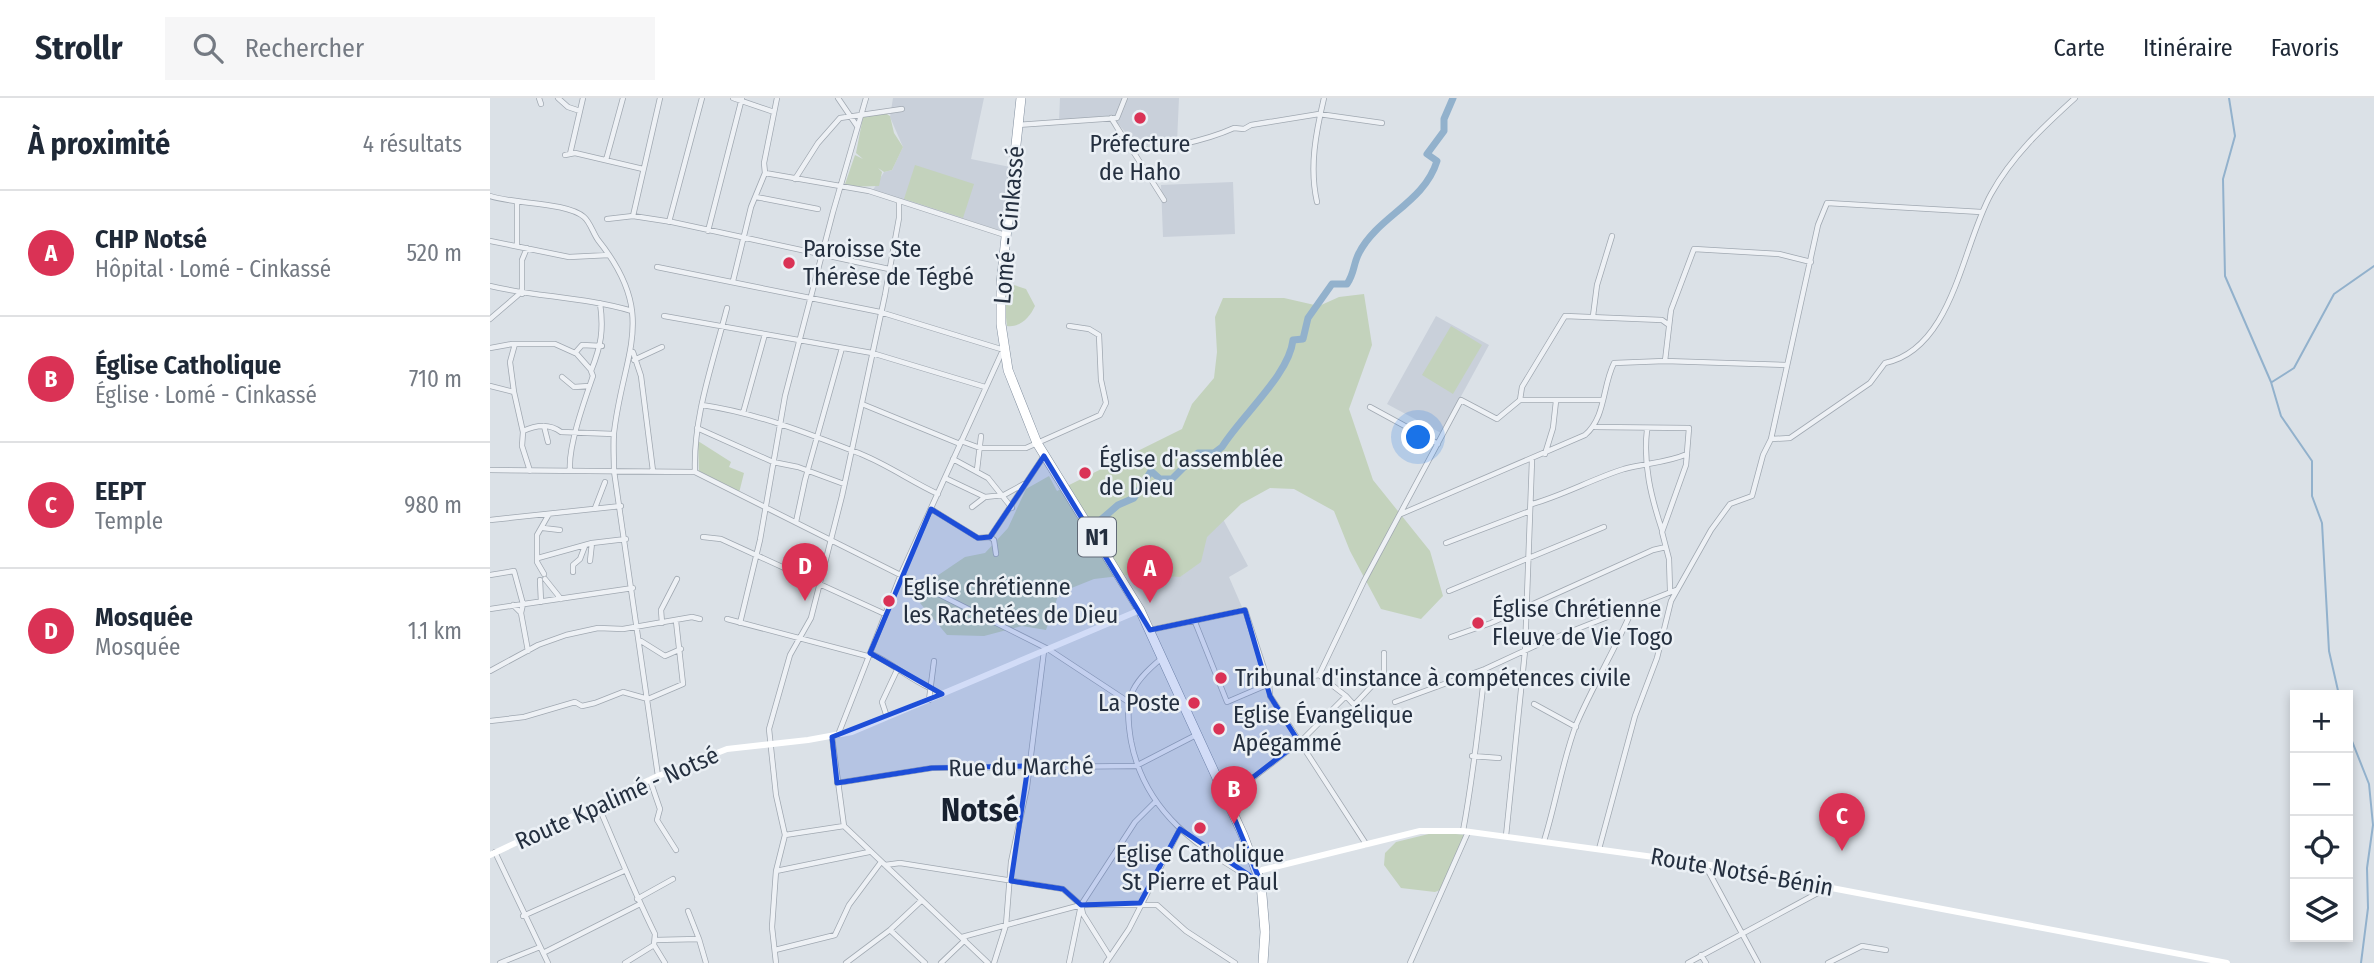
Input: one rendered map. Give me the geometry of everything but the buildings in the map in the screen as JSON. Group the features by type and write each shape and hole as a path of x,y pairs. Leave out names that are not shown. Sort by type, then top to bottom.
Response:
{"highway":[{"name":"Lomé - Cinkassé","path":"1021,98 1000,305 1004,350 1014,390 1044,456 1140,610 1258,871 1265,932 1263,963"}],"main road":[{"name":"Route Kpalimé - Notsé","path":"493,853 659,776 727,749 835,736 929,700 1140,610"},
{"name":"Route Notsé-Bénin","path":"1258,871 1420,831 1466,831 1705,864 2227,963"}],"street":[{"path":"558,98 568,107 580,111"},
{"path":"583,98 567,155 606,160 643,169"},
{"path":"606,160 623,98"},
{"path":"634,216 660,98"},
{"path":"669,222 702,98"},
{"path":"733,98 774,112"},
{"path":"733,281 743,239 765,173 778,98"},
{"path":"740,623 766,508 778,424 866,98"},
{"path":"1017,125 1117,118 1125,98"},
{"path":"1317,202 1311,179 1319,114 1324,98"},
{"path":"1771,439 1790,438 1870,383 1885,363 1902,359 1918,346 1950,302 1981,212 2025,145 2075,98"},
{"path":"708,231 741,99"},
{"path":"839,99 858,126"},
{"path":"795,178 836,121 902,109"},
{"path":"1129,144 1138,148 1164,147 1234,128 1244,130 1251,125 1319,114 1382,123"},
{"path":"1111,118 1164,200"},
{"path":"765,173 869,191 1005,236"},
{"path":"490,196 517,203 564,209 584,217 624,278 632,311 633,361 614,433 614,471 659,776"},
{"path":"756,197 818,209"},
{"path":"776,963 772,927 776,870 785,835 776,795 769,729 790,655 801,640 811,618 862,404 899,218 899,202"},
{"path":"1599,849 1635,716 1657,658 1673,590 1730,504 1752,496 1771,439 1826,202 1981,212"},
{"path":"517,203 517,246"},
{"path":"607,219 634,216 669,222 889,269"},
{"path":"1593,316 1592,304 1612,236"},
{"path":"490,241 569,257 610,255"},
{"path":"520,294 522,260 527,248"},
{"path":"1665,360 1674,300 1694,249 1779,254 1811,262"},
{"path":"657,267 880,312 1004,350 901,574 835,736 837,783 844,826 988,963"},
{"path":"490,286 520,294 600,303 632,311"},
{"path":"490,319 511,297 520,294"},
{"path":"570,470 575,431 580,424 591,371 602,346 604,330 600,303"},
{"path":"695,472 697,428 705,378 727,308"},
{"path":"664,316 872,353 985,387"},
{"path":"1520,400 1522,387 1561,319 1593,316 1662,320 1670,326"},
{"path":"862,404 960,443 980,448 1026,448 1100,415 1105,408 1099,335 1089,328 1069,326"},
{"path":"743,413 765,334"},
{"path":"490,348 515,344 555,344 575,353 591,371"},
{"path":"515,344 510,362 526,463 532,472"},
{"path":"575,353 582,345 602,346"},
{"path":"633,361 662,347"},
{"path":"796,522 807,471 842,348"},
{"path":"1399,515 1545,455 1585,435 1595,427 1614,363 1665,360 1787,365"},
{"path":"633,361 641,376 653,471"},
{"path":"562,377 574,387 590,386"},
{"path":"490,386 514,392"},
{"path":"1319,675 1399,515 1461,400 1497,419 1520,400 1603,400"},
{"path":"1545,455 1553,428 1556,401"},
{"path":"702,405 743,413 818,438 851,451 938,494"},
{"path":"1370,407 1437,444"},
{"path":"580,424 587,433"},
{"path":"523,431 544,426 555,427 561,432 614,433"},
{"path":"544,426 548,442"},
{"path":"1595,427 1689,428 1687,454 1662,532"},
{"path":"697,428 773,462 844,484"},
{"path":"1647,429 1644,463 1650,474 1653,505 1666,547 1673,590"},
{"path":"977,471 981,436"},
{"path":"1532,504 1562,495 1590,480 1644,463 1675,459 1687,454"},
{"path":"931,509 978,538 990,537 1012,508 1044,456"},
{"path":"953,459 977,471 1004,495 1012,508"},
{"path":"1506,836 1525,651 1532,460"},
{"path":"490,470 695,472 901,574 1046,650 1127,701"},
{"path":"945,478 985,497 1004,495 1025,483"},
{"path":"595,508 605,482"},
{"path":"972,507 985,497"},
{"path":"490,520 621,506"},
{"path":"1446,543 1530,511"},
{"path":"541,602 543,578 538,558 537,535 544,528 549,514"},
{"path":"1449,591 1604,527"},
{"path":"544,528 560,530"},
{"path":"703,537 721,539 885,614"},
{"path":"990,537 994,540 996,554"},
{"path":"538,558 592,542 626,539"},
{"path":"590,561 592,542"},
{"path":"573,572 573,565 580,559 585,546"},
{"path":"1451,638 1666,547"},
{"path":"490,575 514,570 523,604 521,612 528,651"},
{"path":"543,578 561,599"},
{"path":"662,623 660,610 677,579"},
{"path":"490,609 633,587"},
{"path":"670,588 677,592"},
{"path":"1395,702 1485,669 1673,590"},
{"path":"513,605 521,612"},
{"path":"1544,841 1576,727 1604,662 1622,634 1633,607"},
{"path":"1150,630 1245,610 1269,684 1270,696 1366,844"},
{"path":"490,671 566,635 598,628 638,626 692,617 700,619"},
{"path":"727,619 893,663 897,670 930,688"},
{"path":"490,721 524,717 575,702 582,706 623,692 648,699 683,684 676,621"},
{"path":"1195,622 1227,702 1269,684 1319,675 1346,696 1365,718"},
{"path":"640,641 665,656 681,649"},
{"path":"994,963 1006,925 1046,650"},
{"path":"1354,705 1384,673 1384,653"},
{"path":"1163,657 1138,681 1127,701 1136,766 1155,802 1180,829 1225,863 1261,883"},
{"path":"929,700 934,661"},
{"path":"1410,963 1466,831 1472,786 1472,756 1485,669"},
{"path":"887,717 882,702 897,670"},
{"path":"1226,798 1299,743 1346,696"},
{"path":"1534,704 1576,727"},
{"name":"Rue du Marché","path":"837,783 932,768 1136,766 1198,734"},
{"path":"1472,756 1499,758"},
{"path":"650,780 660,808 657,820 676,850"},
{"path":"1069,963 1081,905 1135,822 1155,802"},
{"path":"598,806 617,845 625,872 655,934 654,942 665,963"},
{"path":"785,835 844,826"},
{"path":"1106,963 1129,929 1139,903 1180,829"},
{"path":"776,870 869,852"},
{"path":"493,853 548,963"},
{"path":"775,950 835,935 849,905 883,864 900,863 1063,889 1081,905 1083,914 1110,957"},
{"path":"1705,864 1758,963"},
{"path":"523,916 625,872"},
{"path":"543,953 639,902 674,878"},
{"path":"1688,963 1828,887"},
{"path":"846,963 890,930 922,900"},
{"path":"941,963 964,939 1006,925 1081,905 1139,903 1157,905 1186,931 1236,963"},
{"path":"688,911 706,963"},
{"path":"890,930 925,963"},
{"path":"625,963 654,942 699,939"},
{"path":"1828,963 1861,946 1886,950"},
{"path":"500,963 541,947"},
{"path":"1701,955 1706,963"}],"highlighted area":[{"path":"1044,456 1150,630 1245,610 1270,696 1299,742 1226,798 1261,883 1180,829 1140,903 1081,905 1063,889 1011,881 1028,766 932,768 837,783 832,737 942,694 870,653 901,574 931,509 978,538 990,537"}],"shaded area":[{"path":"893,98 984,98 971,159 1010,167 1002,231 873,190 884,172 892,170 903,147 890,117"},
{"path":"1060,98 1179,98 1177,142 1137,146 1115,120 1105,117 1059,121"},
{"path":"1233,182 1235,234 1163,237 1161,185"},
{"path":"1436,316 1489,345 1441,433 1387,404"},
{"path":"1216,506 1248,566 1229,577 1242,607 1178,625 1153,627 1111,551"}],"green space":[{"path":"885,113 890,116 894,133 903,147 892,170 884,172 878,168 882,172 879,186 844,187 855,155 863,159 856,153 863,117"},
{"path":"915,165 974,184 963,218 904,199"},
{"path":"1014,285 1026,289 1035,306 1024,321 1007,326 1003,291 1009,291"},
{"path":"1364,294 1372,345 1349,409 1373,480 1430,551 1443,596 1421,619 1381,609 1350,551 1334,511 1294,489 1270,488 1241,504 1207,537 1201,562 1180,577 1136,574 1094,579 1059,593 1046,630 1022,626 984,636 947,635 920,603 931,580 965,557 985,553 1008,528 1026,489 1049,476 1057,491 1182,429 1192,404 1214,378 1217,352 1215,317 1223,298 1284,298 1319,306 1339,297"},
{"path":"1451,326 1482,345 1453,394 1422,375"},
{"path":"698,441 731,462 729,467 744,473 739,493 699,471"},
{"path":"1437,832 1465,835 1443,889 1435,892 1401,888 1384,865 1385,853 1396,842"}],"waterway":[{"path":"1096,524 1118,505 1134,498 1151,471 1160,479 1172,479 1198,453 1214,453 1222,447 1274,381 1290,353 1293,340 1303,339 1308,318 1332,284 1347,284 1367,240 1412,199 1431,175 1437,161 1427,154 1444,131 1444,119 1453,98"},
{"path":"2229,98 2235,136 2223,179 2225,276 2271,382 2281,416 2312,461 2312,496 2322,523 2329,651 2338,690"},
{"path":"2272,382 2294,368 2334,294 2374,266"},
{"path":"2353,744 2369,784 2373,825 2367,868 2368,908 2361,963"}],"place":[{"name":"Préfecture de Haho","path":"1140,118"},
{"name":"Paroisse Ste Thérèse de Tégbé","path":"789,263"},
{"name":"Église d'assemblée de Dieu","path":"1085,473"},
{"name":"Mosquée","path":"805,601"},
{"name":"Eglise chrétienne les Rachetées de Dieu","path":"889,601"},
{"name":"CHP Notsé","path":"1150,603"},
{"name":"Église Chrétienne Fleuve de Vie Togo","path":"1478,623"},
{"name":"Tribunal d'instance à compétences civile","path":"1221,678"},
{"name":"La Poste","path":"1194,703"},
{"name":"Eglise Évangélique Apégammé","path":"1219,729"},
{"name":"Église Catholique","path":"1234,824"},
{"name":"Eglise Catholique St Pierre et Paul","path":"1200,828"},
{"name":"EEPT","path":"1842,851"}],"district":[{"name":"Notsé","path":"980,810"}]}
